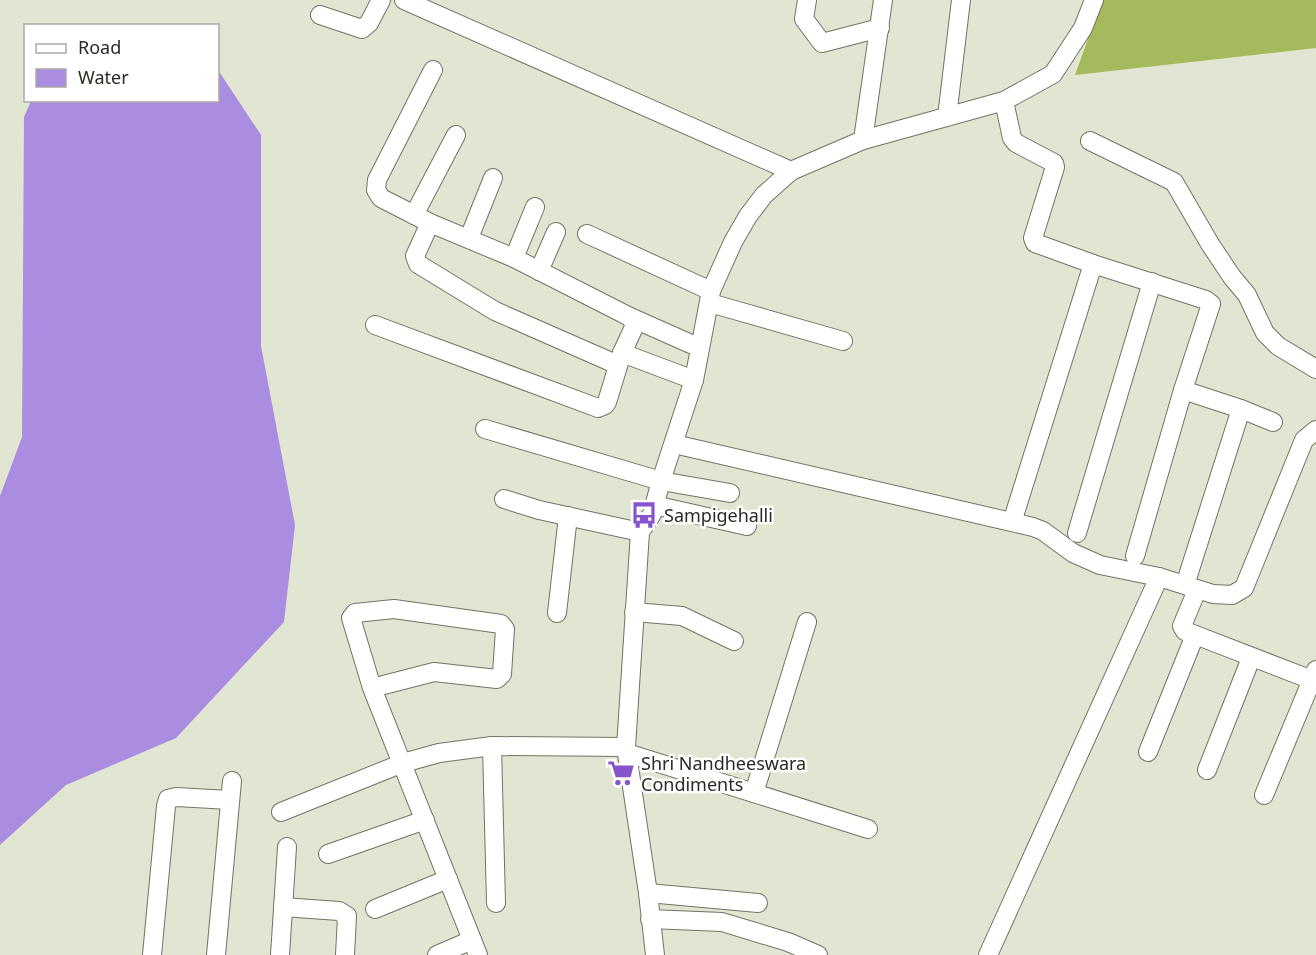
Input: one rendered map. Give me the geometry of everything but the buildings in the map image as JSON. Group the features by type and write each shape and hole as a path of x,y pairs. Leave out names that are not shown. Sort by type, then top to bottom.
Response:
{"street":[{"path":"320,15 362,29 369,22 381,0"},
{"path":"405,0 791,171"},
{"path":"807,0 804,19 822,44 880,28"},
{"path":"863,140 883,0"},
{"path":"947,117 961,0"},
{"path":"655,955 626,750 640,532 652,514 674,444 694,380 711,297 728,252 748,216 765,195 791,171 863,140 1004,101 1053,74 1083,28 1094,0"},
{"path":"433,70 376,180 376,190 381,198 422,219 514,258 700,348"},
{"path":"1004,101 1012,138 1016,143 1054,163 1033,238 1035,243 1206,300 1211,304 1183,390 1135,555"},
{"path":"456,135 422,219 415,256 418,264 495,310 620,359 694,380"},
{"path":"1090,141 1174,182 1221,261 1247,295 1265,333 1278,346 1316,369"},
{"path":"469,238 493,178"},
{"path":"514,258 536,207"},
{"path":"539,271 555,232"},
{"path":"587,234 711,297 843,341"},
{"path":"1014,516 1093,264"},
{"path":"1077,533 1152,282"},
{"path":"375,326 598,408 607,402 620,359 634,327 630,316"},
{"path":"1183,390 1273,422"},
{"path":"1241,409 1182,626 1185,631 1251,657 1314,675 1264,795"},
{"path":"485,429 661,480 730,494"},
{"path":"674,444 1033,527 1043,531 1072,553 1086,560 1111,568 1159,577 1213,594 1232,595 1244,588 1304,440 1316,430"},
{"path":"504,499 640,532"},
{"path":"654,505 747,526"},
{"path":"557,613 568,516"},
{"path":"990,954 1159,577"},
{"path":"372,688 434,672 497,679 502,674 505,629 501,624 394,609 355,613 351,618 372,688 475,948 437,955"},
{"path":"634,612 682,616 735,641"},
{"path":"754,793 807,622"},
{"path":"1148,752 1195,635"},
{"path":"1208,770 1251,657"},
{"path":"492,746 496,903"},
{"path":"281,812 403,763 439,753 492,746 626,750 868,829"},
{"path":"216,955 232,780"},
{"path":"152,955 168,799 176,797 230,800"},
{"path":"328,854 425,820"},
{"path":"280,955 287,847"},
{"path":"375,909 448,879"},
{"path":"648,893 758,903"},
{"path":"284,907 339,911 347,916 345,955"},
{"path":"650,919 722,922 789,942 818,955"}],"green space":[{"path":"1102,0 1316,0 1316,48 1075,75"}],"water":[{"path":"219,72 261,135 261,346 295,525 284,622 176,738 66,785 0,845 0,496 22,437 24,117 31,102 219,102"}],"place":[{"name":"Sampigehalli","path":"644,515"},
{"name":"Shri Nandheeswara Condiments","path":"621,773"}]}
